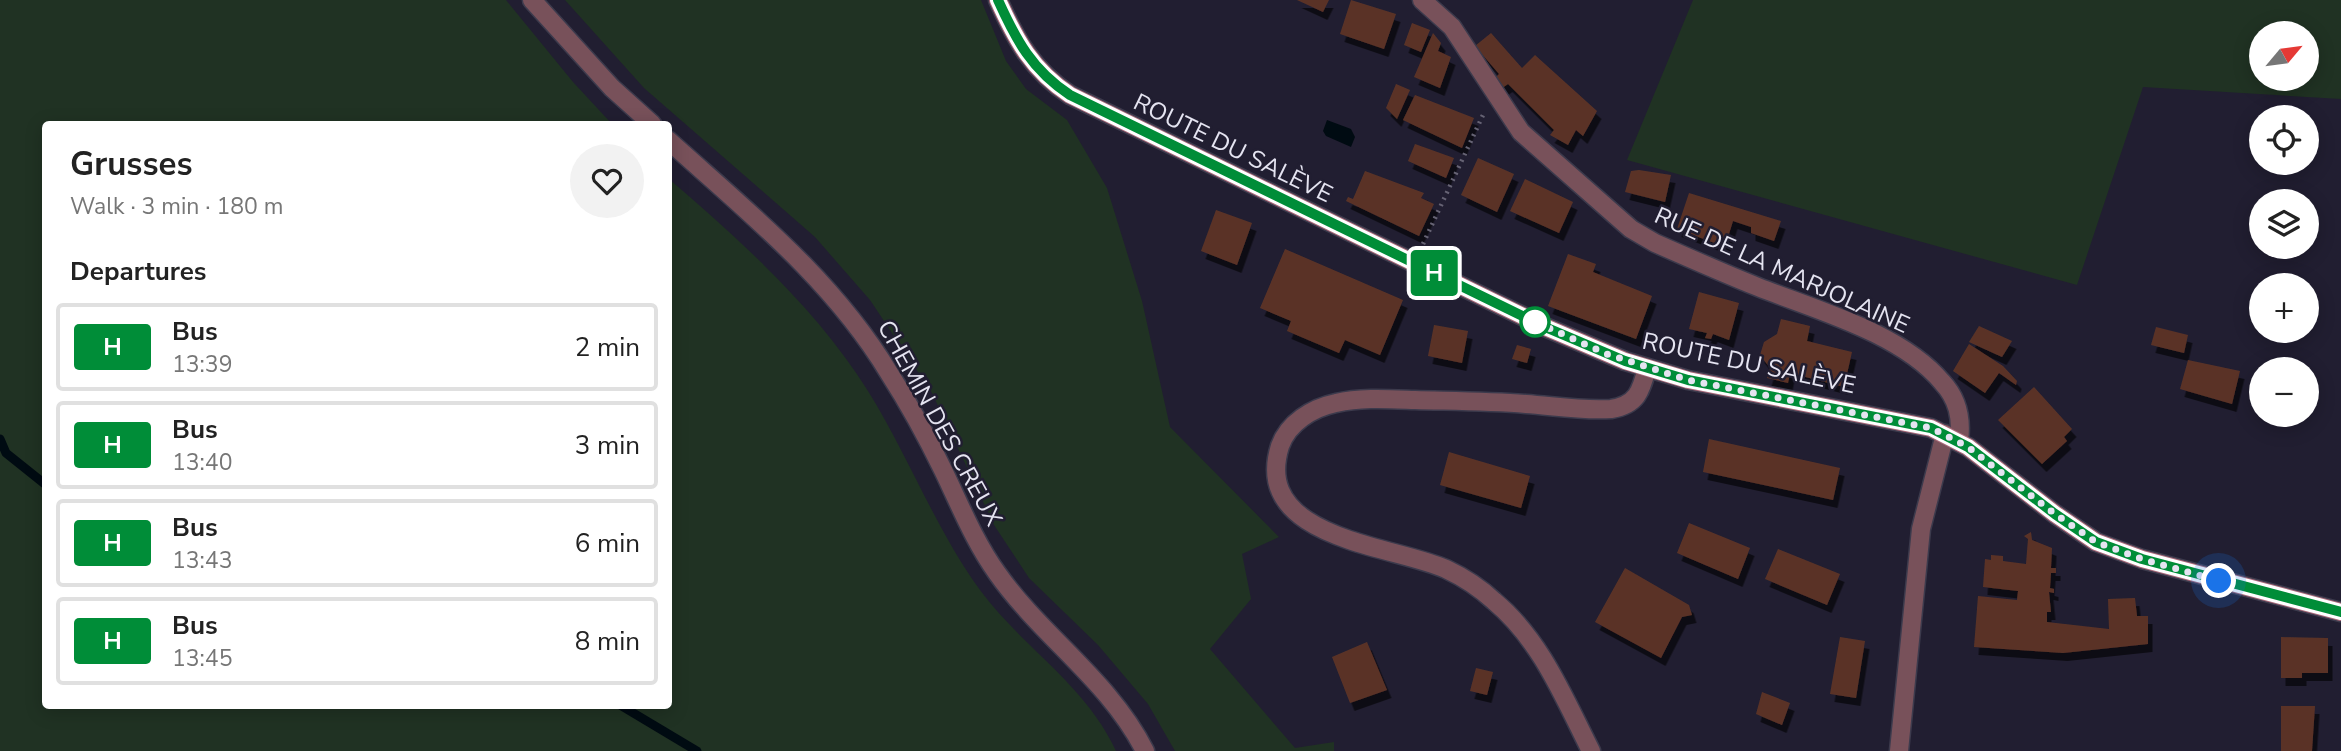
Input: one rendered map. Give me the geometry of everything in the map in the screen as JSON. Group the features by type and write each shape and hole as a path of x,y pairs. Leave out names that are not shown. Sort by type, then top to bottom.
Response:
{"main road":[{"name":"ROUTE DU SALÈVE","path":"998,0 1023,53 1036,69 1070,95 1566,336 1647,368 1688,380 1908,422 1952,437 2074,529 2096,542 2155,563 2341,612"}],"street":[{"path":"532,0 611,88 649,121"},
{"name":"RUE DE LA MARJOLAINE","path":"1422,0 1452,27 1521,132 1540,152 1642,237 1856,326 1914,357 1943,382 1960,415 1921,529 1899,751"},
{"name":"CHEMIN DES CREUX","path":"672,144 783,243 832,293 860,328 890,373 942,469 974,537 998,574 1093,676 1120,710 1145,751"},
{"path":"1591,751 1535,644 1495,601 1445,569 1326,533 1308,523 1295,511 1284,494 1276,459 1283,437 1296,422 1310,412 1336,403 1375,399 1611,410 1638,397 1647,368"}],"path":[{"path":"1414,263 1494,92"}],"green space":[{"path":"0,0 506,0 573,82 609,121 42,121 42,709 672,709 672,182 750,252 826,332 868,391 949,542 980,590 1014,630 1088,706 1116,751 0,751"},
{"path":"565,0 981,0 1006,61 1026,89 1067,120 1107,188 1142,301 1170,427 1279,537 1242,554 1251,599 1210,649 1295,748 1334,742 1334,751 1175,751 1148,704 1098,645 1029,578 994,525 932,393 870,300 815,237 644,88"},
{"path":"1693,0 2341,0 2341,99 2143,87 2077,285 1627,160"}],"shaded area":[{"path":"1327,120 1351,129 1355,137 1351,147 1326,136 1323,131"}],"building":[{"path":"1297,0 1329,0 1323,12"},
{"path":"1351,0 1396,14 1384,49 1340,34"},
{"path":"1412,23 1430,30 1421,52 1404,45"},
{"path":"1433,33 1441,43 1438,51 1451,57 1440,88 1414,77"},
{"path":"1491,33 1522,68 1535,55 1597,111 1583,136 1576,130 1568,145 1550,135 1554,130 1508,84 1501,89 1494,79 1499,74 1475,46"},
{"path":"1396,84 1410,90 1397,119 1386,108"},
{"path":"1415,95 1474,118 1462,148 1403,120"},
{"path":"1415,144 1454,158 1446,178 1408,161"},
{"path":"1478,158 1514,174 1497,212 1461,195"},
{"path":"1365,171 1424,193 1421,198 1434,204 1419,236 1346,201 1348,197 1353,199"},
{"path":"1631,171 1671,175 1665,202 1625,192"},
{"path":"1525,179 1573,202 1559,233 1510,211"},
{"path":"1689,193 1781,221 1774,241 1751,233 1751,227 1733,221 1725,247 1677,229"},
{"path":"1216,210 1252,223 1237,265 1201,251"},
{"path":"1285,249 1403,300 1380,355 1345,340 1339,353 1287,331 1291,321 1260,308"},
{"path":"1568,254 1596,264 1593,272 1652,296 1636,339 1548,306"},
{"path":"1699,292 1739,303 1729,340 1713,334 1711,339 1705,338 1707,333 1689,329"},
{"path":"1781,319 1810,326 1807,341 1852,352 1844,387 1790,373 1788,383 1767,378 1770,368 1760,355 1764,342 1777,334"},
{"path":"1434,325 1468,331 1462,363 1428,356"},
{"path":"1979,326 2012,341 2002,357 1969,342"},
{"path":"2156,327 2188,335 2184,353 2151,345"},
{"path":"1969,344 2003,366 2017,381 2016,385 1999,373 1985,393 1953,371"},
{"path":"1517,345 1531,349 1527,363 1512,359"},
{"path":"2188,360 2240,371 2232,404 2180,389"},
{"path":"2034,387 2072,429 2064,437 2067,441 2042,464 1998,420"},
{"path":"1709,439 1840,468 1833,500 1703,472"},
{"path":"1449,452 1530,476 1521,508 1440,485"},
{"path":"1689,523 1750,548 1738,579 1677,553"},
{"path":"2031,532 2032,540 2052,548 2051,568 2056,568 2056,573 2051,573 2050,588 2054,589 2054,593 2049,592 2051,612 2047,612 2047,622 2109,629 2108,599 2135,598 2137,616 2148,616 2148,644 2063,653 1974,647 1978,596 2017,600 2018,591 1983,587 1985,559 1991,560 1991,555 2003,556 2003,561 2026,564 2028,539 2024,536"},
{"path":"1778,549 1840,574 1827,605 1765,579"},
{"path":"1625,568 1689,605 1692,615 1682,617 1661,658 1595,622"},
{"path":"1840,637 1865,641 1856,698 1830,694"},
{"path":"2281,637 2328,638 2328,673 2302,673 2302,678 2281,678"},
{"path":"1367,642 1387,690 1350,703 1332,657"},
{"path":"1476,668 1493,672 1487,695 1470,691"},
{"path":"1762,692 1790,703 1782,725 1756,714"},
{"path":"2281,706 2315,706 2312,751 2281,751"}],"waterway":[{"path":"0,439 6,453 42,482"},
{"path":"627,709 697,751"}],"bus line":[{"name":"H","path":"998,0 1023,53 1036,69 1070,95 1545,327 1625,361 1688,380 1916,423 1945,433 1968,447 2074,529 2118,552 2341,612"}],"route":[{"path":"1535,322 1531,320 1607,354 1688,380 1916,423 1945,433 1968,447 2074,529 2096,542 2118,552 2219,581"}]}
